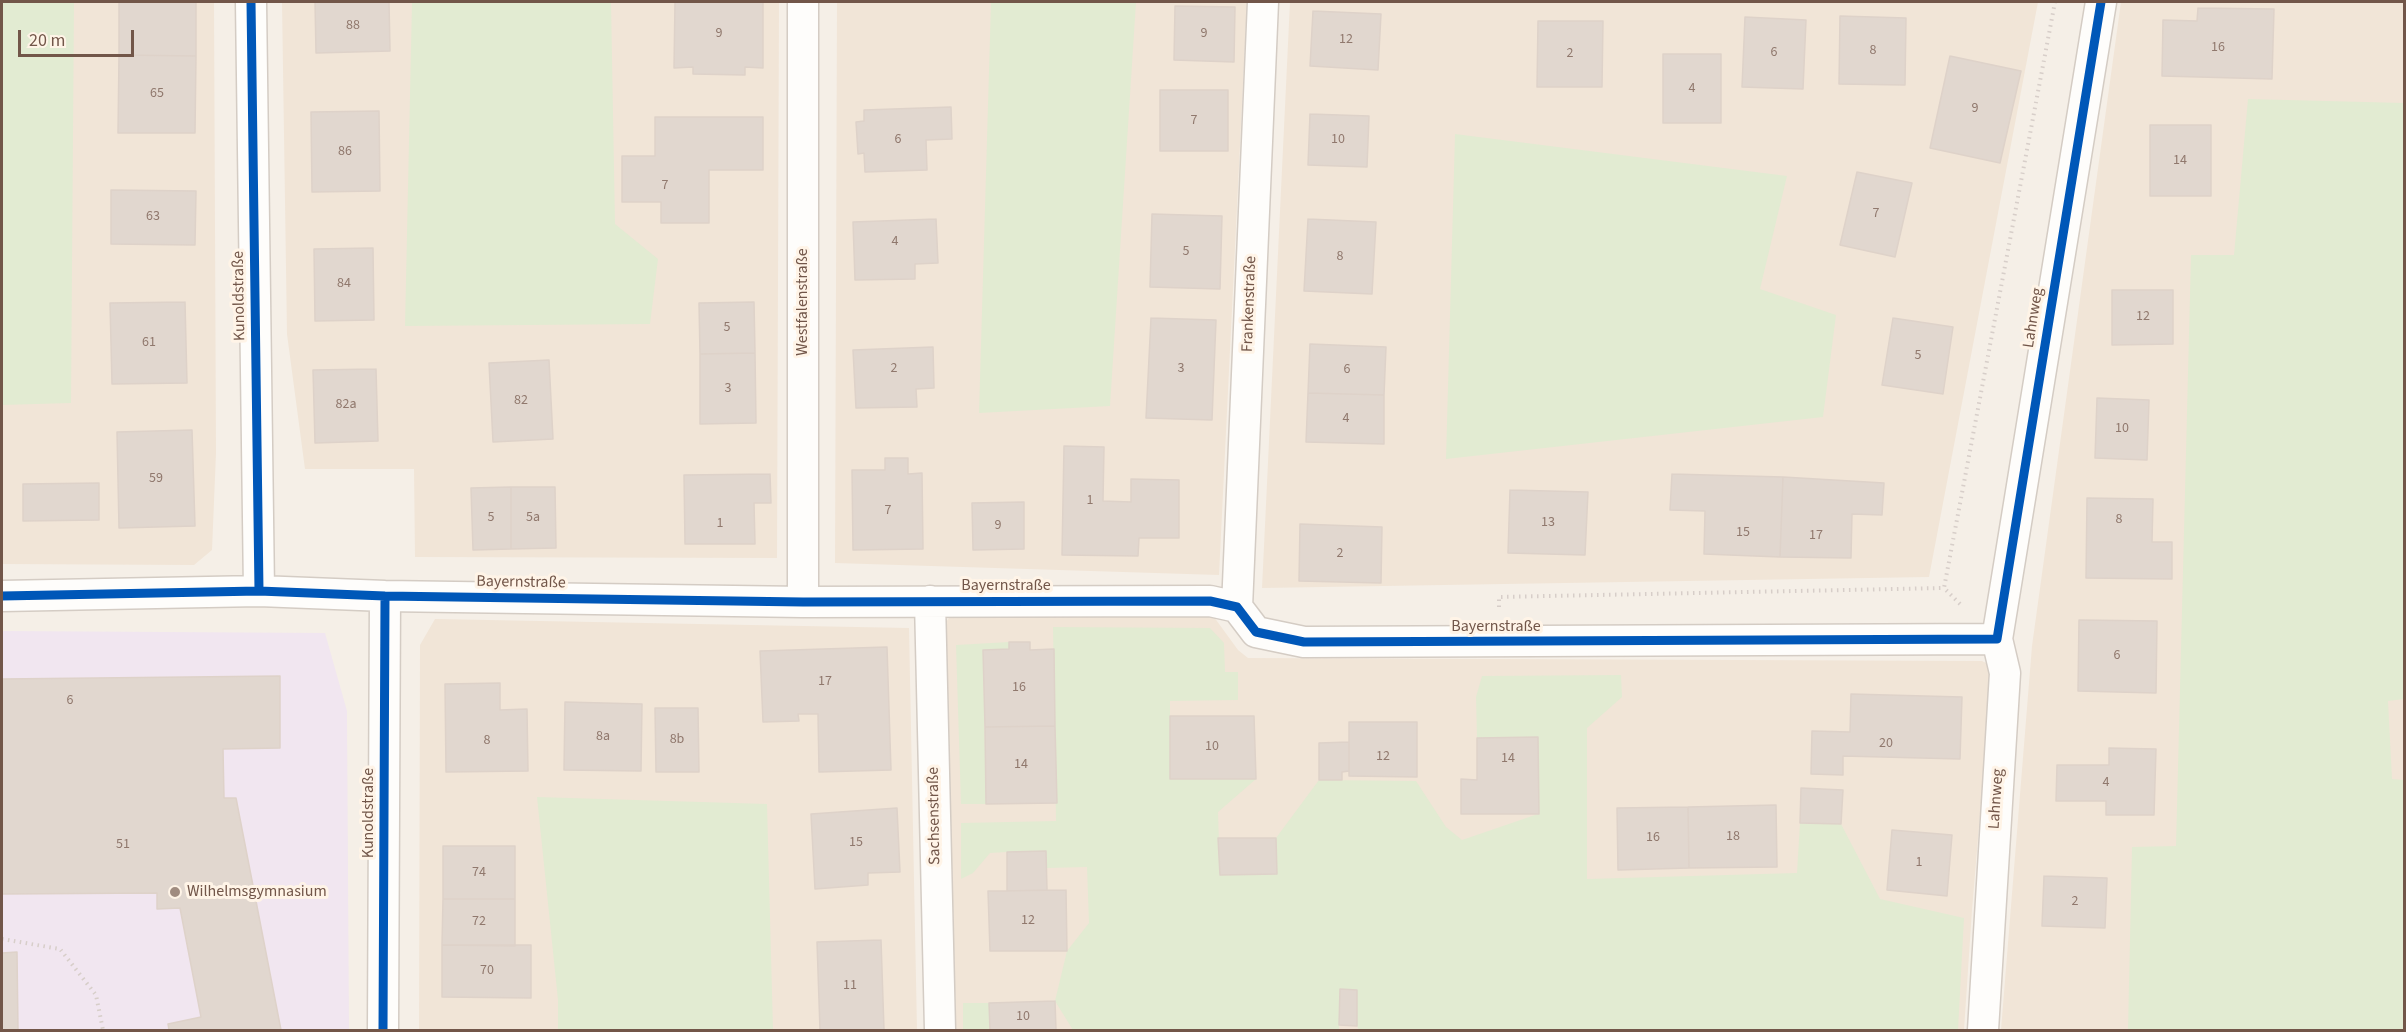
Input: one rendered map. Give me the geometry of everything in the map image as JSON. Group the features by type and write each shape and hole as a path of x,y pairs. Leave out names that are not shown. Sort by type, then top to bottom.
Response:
{"street":[{"name":"Kunoldstraße","path":"251,2 259,591"},
{"name":"Westfalenstraße","path":"803,2 803,602"},
{"name":"Frankenstraße","path":"1237,607 1263,2"},
{"name":"Lahnweg","path":"1983,1030 2005,673 1997,639 2101,2"},
{"name":"Bayernstraße","path":"2,596 259,591 385,596 803,602 1210,601 1237,607 1256,632 1304,642 1997,639"},
{"name":"Kunoldstraße","path":"383,1030 385,596"},
{"name":"Sachsenstraße","path":"930,601 940,1030"}],"path":[{"path":"1944,588 2055,2"},
{"path":"1499,609 1499,597 1944,588 1997,639"},
{"path":"2,939 14,939 60,949 96,995 103,1030"}],"shaded area":[{"path":"2,2 214,2 216,453 212,550 194,565 2,564"},
{"path":"282,2 779,2 777,558 415,557 414,469 305,469 287,334"},
{"path":"837,2 1247,2 1219,575 835,563"},
{"path":"1290,2 2038,2 1929,577 1262,588"},
{"path":"2121,2 2404,2 2404,1030 2001,1030 2032,646"},
{"path":"952,614 1214,617 1238,650 1248,658 1982,661 1992,670 1964,1030 956,1030 946,622"},
{"path":"435,619 909,628 917,1030 419,1030 420,645"},
{"name":"Wilhelmsgymnasium","path":"2,631 325,633 347,711 349,1030 2,1030"}],"green space":[{"path":"2,2 74,2 71,403 2,405"},
{"path":"412,2 611,2 615,224 658,259 650,324 405,326"},
{"path":"991,2 1136,2 1110,406 979,413"},
{"path":"2248,99 2404,103 2404,699 2388,701 2392,779 2404,780 2404,1030 2128,1030 2132,847 2176,846 2191,255 2234,255"},
{"path":"1455,134 1787,176 1760,289 1836,315 1823,417 1446,459"},
{"path":"1053,627 1210,628 1224,643 1225,672 1238,672 1238,700 1170,701 1170,779 1256,779 1218,812 1220,875 1276,874 1276,838 1319,780 1416,781 1446,827 1462,840 1538,814 1538,737 1477,738 1476,697 1482,676 1621,675 1622,697 1587,728 1587,879 1797,873 1800,823 1841,824 1880,899 1964,918 1958,1030 1359,1030 1340,990 1339,1030 1073,1030 1055,1001 1067,951 1089,923 1087,867 1047,868 1046,851 990,853 973,873 961,879 961,823 1056,821"},
{"path":"1009,642 1009,649 983,651 986,804 961,804 956,645"},
{"path":"537,797 767,804 773,1030 558,1030 558,1000"},
{"path":"963,1003 989,1003 990,1030 963,1030"}],"building":[{"path":"119,2 196,2 196,56 119,55"},
{"path":"315,2 389,2 390,51 316,53"},
{"path":"675,2 763,2 763,68 745,67 745,75 693,74 693,67 674,68"},
{"path":"1175,6 1235,7 1234,62 1174,60"},
{"path":"2198,8 2274,9 2272,79 2162,76 2163,20 2197,21"},
{"path":"1313,11 1381,14 1378,70 1310,66"},
{"path":"1840,16 1906,18 1905,85 1839,84"},
{"path":"1745,17 1806,20 1803,89 1742,87"},
{"path":"1538,21 1603,21 1602,87 1537,87"},
{"path":"1663,54 1721,54 1721,123 1663,123"},
{"path":"119,55 196,56 195,133 118,133"},
{"path":"1950,56 2021,71 2000,163 1930,148"},
{"path":"1160,90 1228,90 1228,151 1160,151"},
{"path":"951,107 952,139 926,140 927,170 865,172 864,153 858,154 856,122 864,121 864,110"},
{"path":"379,111 380,191 312,192 311,112"},
{"path":"1310,114 1369,116 1367,167 1308,165"},
{"path":"655,117 763,117 763,170 709,170 709,223 661,223 661,202 622,202 622,156 655,156"},
{"path":"2150,125 2211,125 2211,196 2150,196"},
{"path":"1857,172 1912,183 1895,257 1840,245"},
{"path":"111,190 196,191 195,245 111,244"},
{"path":"1152,214 1222,216 1220,289 1150,287"},
{"path":"936,219 938,263 915,264 915,279 855,280 853,222"},
{"path":"1308,219 1376,222 1372,294 1304,291"},
{"path":"373,248 374,320 315,321 314,249"},
{"path":"2112,290 2173,290 2173,344 2112,345"},
{"path":"185,302 187,383 112,384 110,303"},
{"path":"754,302 755,353 700,354 699,303"},
{"path":"1151,318 1216,320 1212,420 1146,418"},
{"path":"1893,318 1953,327 1943,394 1882,385"},
{"path":"1310,344 1386,347 1384,395 1308,393"},
{"path":"933,347 934,388 916,389 917,407 856,408 853,350"},
{"path":"755,353 756,423 700,424 700,354"},
{"path":"549,360 553,439 493,442 489,363"},
{"path":"376,369 378,441 315,443 313,370"},
{"path":"1308,393 1384,395 1384,444 1306,442"},
{"path":"2097,398 2149,400 2147,460 2095,458"},
{"path":"192,430 195,526 119,528 117,432"},
{"path":"1064,446 1104,447 1103,501 1131,502 1131,479 1179,480 1179,538 1139,538 1138,556 1062,555"},
{"path":"885,458 908,458 908,474 922,473 923,549 853,550 852,470 885,470"},
{"path":"770,474 771,503 754,503 755,544 685,544 684,475"},
{"path":"1672,474 1783,477 1780,557 1704,554 1705,511 1670,510"},
{"path":"1783,477 1884,483 1882,515 1852,514 1851,558 1780,557"},
{"path":"99,483 99,520 23,521 23,484"},
{"path":"511,487 555,487 556,548 511,549"},
{"path":"511,487 511,549 473,550 471,488"},
{"path":"1510,490 1588,492 1585,555 1508,553"},
{"path":"2087,498 2153,499 2152,542 2172,542 2172,579 2086,578"},
{"path":"1024,502 1024,549 973,550 972,503"},
{"path":"1300,524 1382,527 1381,583 1299,581"},
{"path":"2079,620 2157,621 2156,693 2078,691"},
{"path":"1009,642 1030,642 1030,650 1054,649 1055,726 985,727 983,650 1009,649"},
{"path":"887,647 891,770 819,772 818,714 798,714 799,721 763,722 760,651"},
{"path":"280,676 280,748 223,749 224,798 236,798 281,1030 169,1030 168,1024 201,1017 180,908 157,909 157,893 2,894 2,679"},
{"path":"500,683 500,710 527,709 528,771 446,772 445,684"},
{"path":"1851,694 1962,697 1960,759 1843,756 1843,775 1811,774 1812,731 1850,732"},
{"path":"565,702 642,704 641,771 564,770"},
{"path":"655,708 698,708 699,772 656,772"},
{"path":"1170,716 1254,716 1256,779 1170,779"},
{"path":"1349,722 1417,722 1417,777 1349,776"},
{"path":"1055,726 1057,803 986,804 985,727"},
{"path":"1538,737 1539,814 1461,814 1461,779 1477,780 1477,738"},
{"path":"1349,742 1349,771 1342,772 1342,780 1319,780 1319,743"},
{"path":"2109,748 2156,749 2154,815 2106,815 2106,801 2056,801 2057,765 2109,765"},
{"path":"1801,788 1843,790 1841,824 1800,823"},
{"path":"1776,805 1777,867 1689,868 1688,807"},
{"path":"1688,807 1689,868 1618,870 1617,808"},
{"path":"897,808 900,872 868,873 868,885 815,889 811,814"},
{"path":"1892,830 1952,835 1947,896 1887,890"},
{"path":"1218,838 1276,838 1277,874 1220,875"},
{"path":"443,846 515,846 515,899 443,899"},
{"path":"1046,851 1047,890 1007,891 1007,852"},
{"path":"2044,876 2107,878 2105,928 2042,926"},
{"path":"1066,890 1067,951 990,951 988,891"},
{"path":"443,899 515,899 515,946 442,945"},
{"path":"881,940 884,1030 820,1030 817,942"},
{"path":"442,945 531,945 531,998 442,997"},
{"path":"17,952 18,1030 2,1030 2,953"},
{"path":"1340,989 1357,990 1357,1026 1339,1025"},
{"path":"1055,1001 1056,1030 990,1030 989,1003"}],"cycle path":[{"path":"251,2 259,591"},
{"path":"2,596 259,591 385,596 803,602 1210,601 1237,607 1256,632 1304,642 1997,639 2101,2"},
{"path":"383,1030 385,596"}],"place":[{"name":"Wilhelmsgymnasium","path":"175,892"}]}
